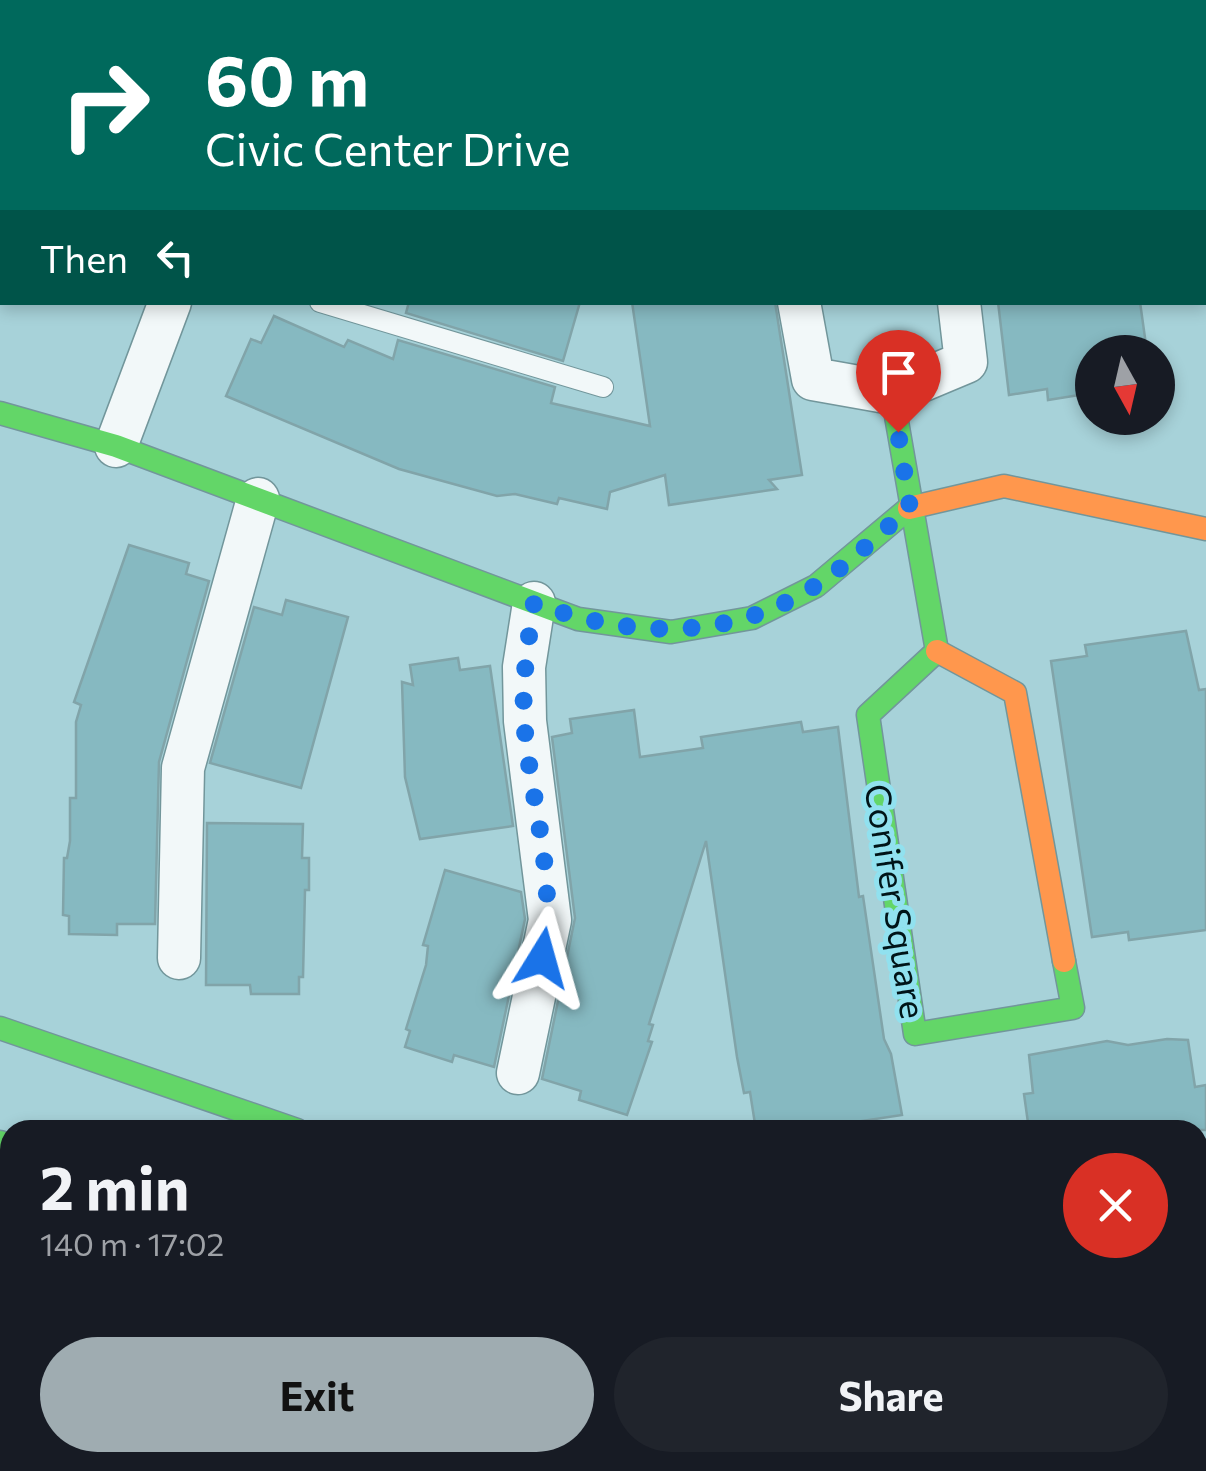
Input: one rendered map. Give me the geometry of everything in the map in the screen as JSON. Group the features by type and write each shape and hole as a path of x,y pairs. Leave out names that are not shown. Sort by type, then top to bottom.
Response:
{"street":[{"path":"116,446 169,305"},
{"path":"800,305 813,379 892,394 966,362 959,305"},
{"path":"892,394 937,650"},
{"path":"0,413 116,446 578,619 671,632 752,618 816,586 910,508 1004,486 1206,529"},
{"path":"179,958 183,768 258,499"},
{"path":"518,1073 550,920 524,721 524,668 534,603"},
{"name":"Conifer Square","path":"937,650 1015,693 1073,1008 915,1034 868,715 937,650"},
{"path":"0,1028 268,1120"}],"lane":[{"path":"330,305 603,387"}],"building":[{"path":"408,305 579,305 563,361 406,313"},
{"path":"632,305 775,305 802,475 769,480 777,489 669,505 665,475 610,492 607,509 559,498 557,504 515,494 497,496 399,469 226,396 251,339 261,343 274,316 344,347 348,340 393,359 398,340 555,387 551,403 650,426"},
{"path":"998,305 1140,305 1145,335 1075,335 1075,396 1048,400 1047,389 1009,395"},
{"path":"129,545 189,563 186,574 209,581 159,762 155,924 117,924 117,935 69,934 69,916 63,915 64,858 70,841 70,798 76,798 76,722 81,705 74,702"},
{"path":"286,600 348,617 301,788 210,763 254,607 282,615"},
{"path":"1186,631 1199,690 1206,689 1206,930 1129,940 1128,932 1092,937 1051,661 1087,656 1085,645"},
{"path":"458,658 460,670 490,666 513,826 420,839 405,777 402,682 413,685 410,665"},
{"path":"634,710 640,757 703,748 701,737 801,722 803,732 838,727 859,897 863,896 884,1039 891,1054 902,1115 869,1120 754,1120 750,1092 744,1093 737,1057 706,841 649,1024 653,1025 648,1041 652,1042 627,1115 579,1100 581,1091 542,1079 575,918 552,737 572,733 570,719"},
{"path":"207,823 303,824 302,858 309,858 309,890 305,890 303,977 299,977 299,994 251,994 250,985 206,985"},
{"path":"445,870 521,892 525,919 494,1067 454,1055 452,1062 405,1047 410,1031 406,1029 426,965 428,946 423,945"},
{"path":"1188,1040 1195,1087 1206,1085 1206,1120 1028,1120 1024,1094 1033,1093 1029,1055 1107,1041 1128,1045"}],"traffic: fast":[{"path":"892,393 937,651 868,715 915,1034 1073,1008 1064,961"},
{"path":"0,413 116,446 578,619 671,632 752,618 816,586 909,508"},
{"path":"0,1028 268,1120"}],"traffic: slow":[{"path":"909,508 1004,486 1206,529"},
{"path":"937,651 1015,693 1064,961"}],"route":[{"path":"542,958 550,920 524,721 524,668 534,603 578,619 671,632 752,618 816,586 910,508 898,432"}]}
